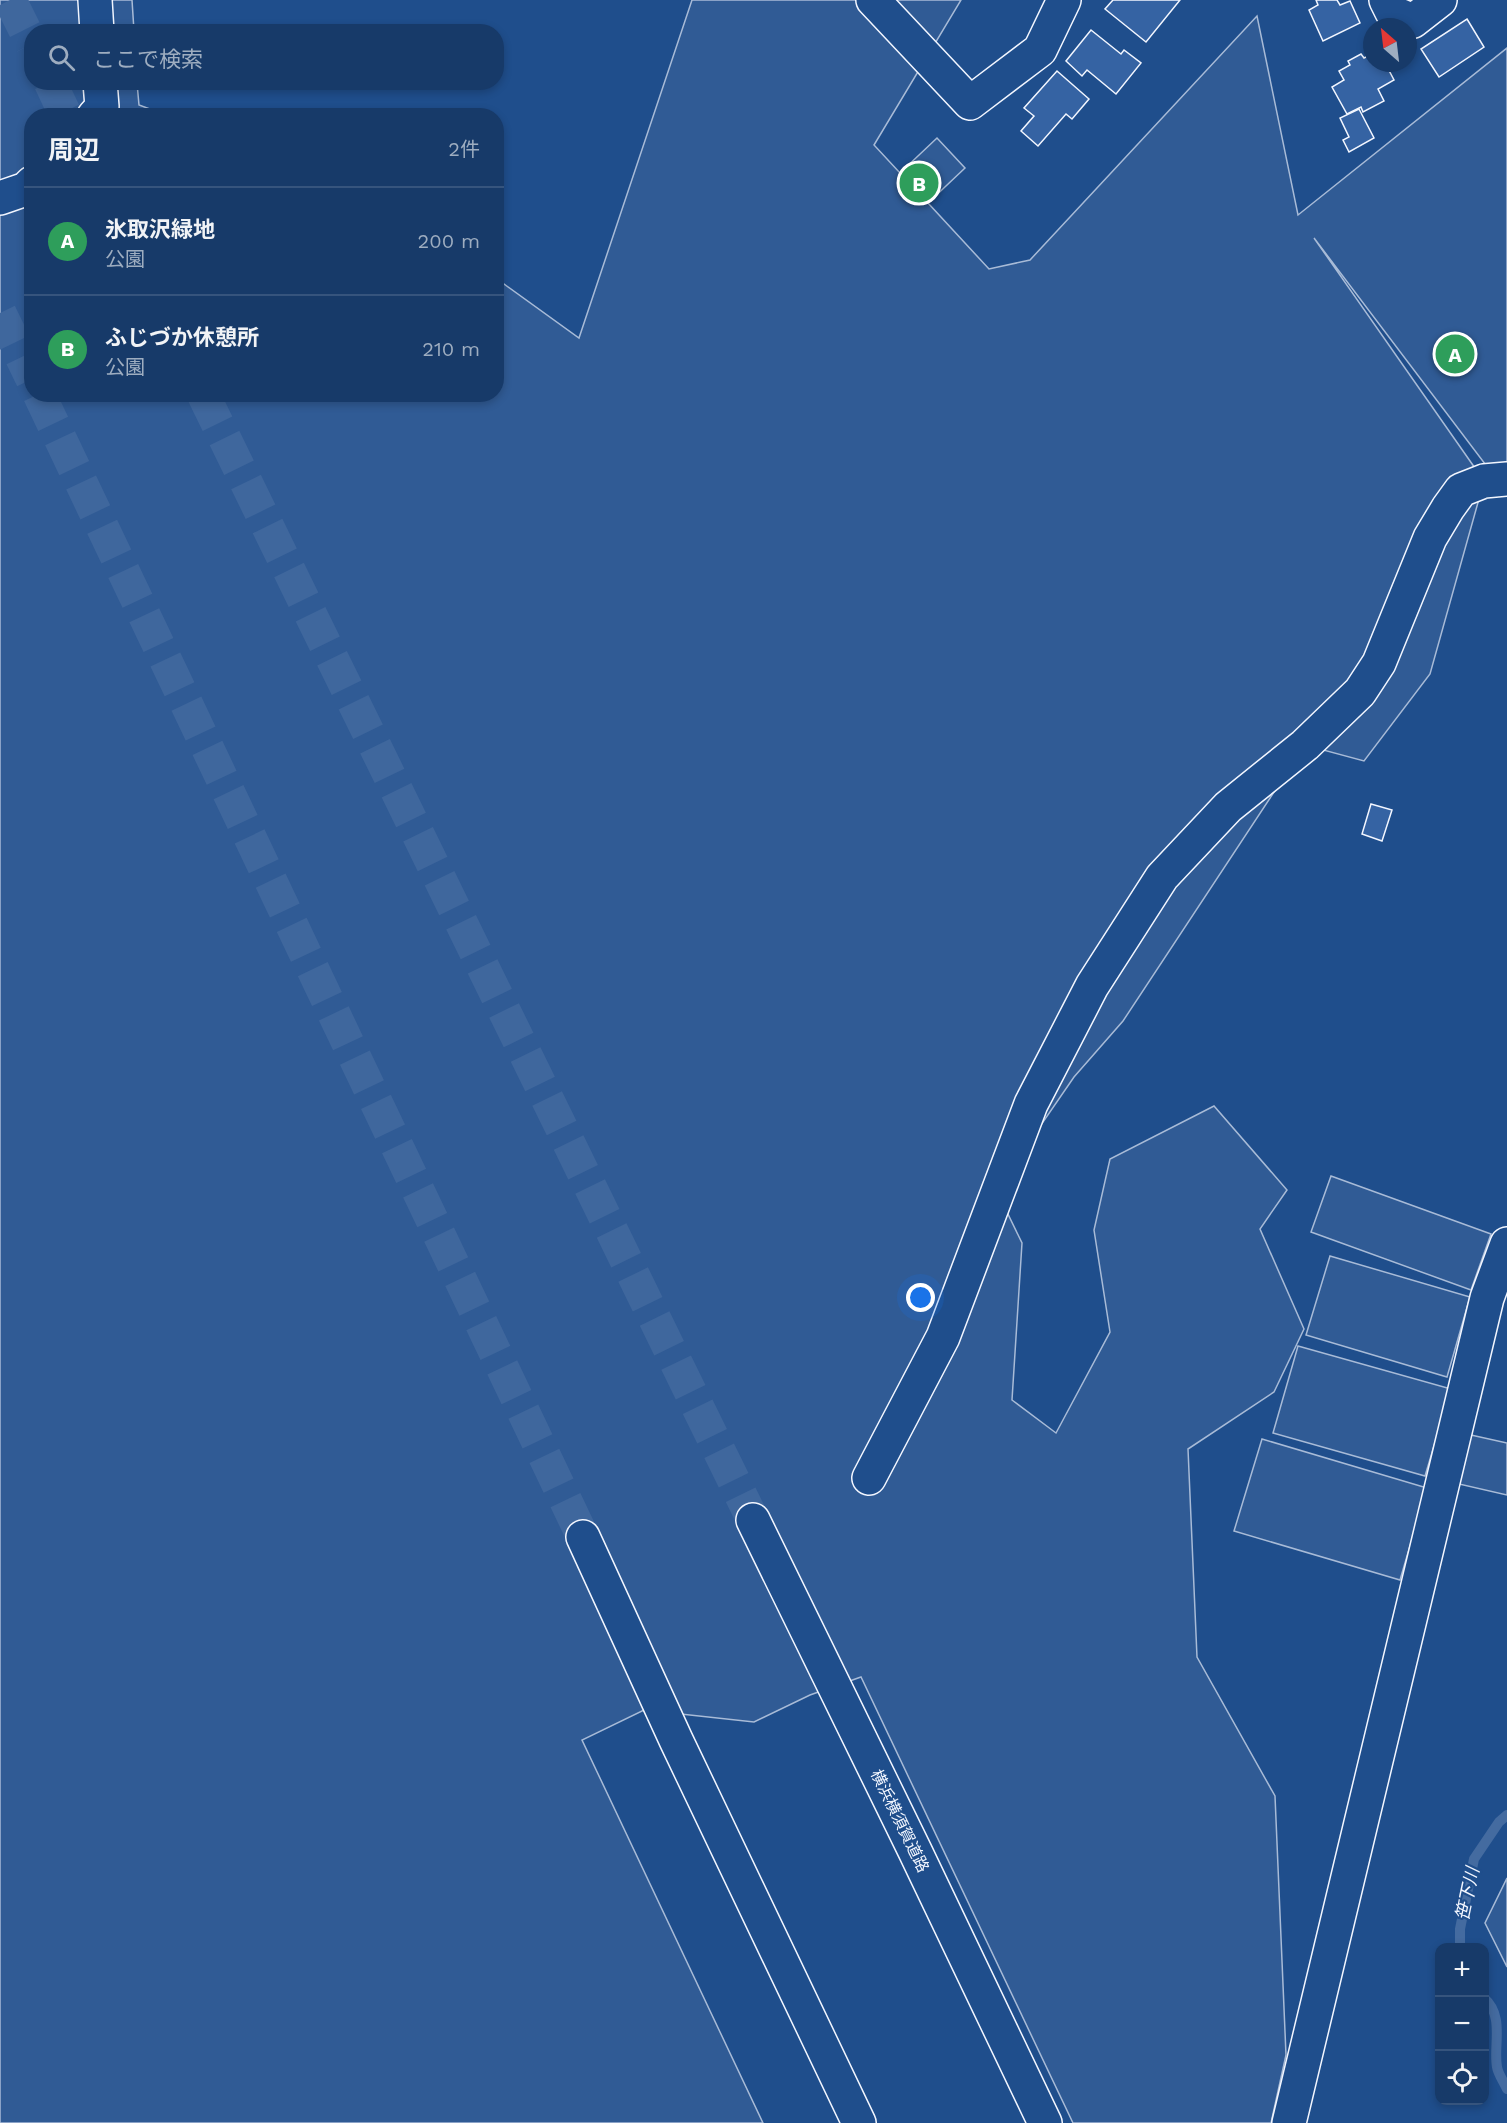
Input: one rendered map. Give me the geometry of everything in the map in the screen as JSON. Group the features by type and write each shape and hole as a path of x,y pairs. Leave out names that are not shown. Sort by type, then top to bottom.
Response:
{"main road":[{"path":"95,0 96,24"},
{"path":"873,0 970,103 1040,50 1064,0"},
{"path":"1386,0 1392,12 1413,21 1440,0"},
{"path":"101,90 101,108"},
{"path":"0,198 24,190"},
{"path":"869,1478 943,1337 1031,1104 1092,986 1162,877 1228,807 1305,745 1360,692 1379,663 1430,538 1461,490 1485,481 1507,479"},
{"path":"1289,2123 1487,1298 1507,1244"},
{"name":"横浜横須賀道路","path":"753,1520 1045,2123"},
{"path":"583,1537 676,1740 859,2123"}],"shaded area":[{"path":"0,0 132,0 134,24 24,24 24,90 138,90 139,105 147,108 24,108 24,402 504,402 504,284 579,338 692,0 961,0 874,145 900,173 937,138 965,168 928,203 989,269 1030,260 1257,16 1298,215 1507,48 1507,493 1314,238 1484,481 1430,674 1364,761 1305,745 1123,1021 1074,1077 1001,1183 1006,1210 1022,1243 1012,1400 1056,1433 1110,1332 1094,1230 1110,1159 1214,1106 1287,1190 1260,1229 1304,1329 1274,1392 1188,1449 1197,1657 1275,1796 1286,2055 1271,2123 1073,2123 861,1677 810,1695 754,1722 644,1710 582,1740 763,2123 0,2123"},
{"path":"1331,1176 1491,1234 1471,1290 1311,1232"},
{"path":"1330,1256 1470,1297 1447,1377 1306,1335"},
{"path":"1298,1346 1451,1389 1425,1476 1273,1433"},
{"path":"1471,1435 1507,1443 1507,1495 1459,1484"},
{"path":"1262,1439 1427,1488 1400,1580 1234,1531"},
{"path":"1507,1878 1507,1967 1485,1923"}],"building":[{"path":"1113,0 1180,0 1146,42 1105,9"},
{"path":"1316,0 1337,0 1340,5 1350,1 1360,23 1323,41 1309,10 1318,5"},
{"path":"1467,19 1484,47 1439,77 1421,49"},
{"path":"1091,30 1121,54 1124,50 1141,63 1116,94 1087,70 1082,76 1066,61"},
{"path":"1361,54 1363,72 1390,72 1394,80 1378,89 1384,101 1363,112 1361,107 1347,114 1332,87 1344,80 1339,71 1350,65 1348,61"},
{"path":"1057,71 1089,99 1072,119 1066,114 1038,146 1021,131 1034,116 1024,108"},
{"path":"1359,109 1374,138 1349,152 1343,140 1349,137 1340,118"},
{"path":"1371,804 1392,810 1382,841 1362,834"}],"waterway":[{"name":"笹下川","path":"1460,1943 1460,1929 1474,1859 1499,1822 1507,1815"},
{"name":"笹下川","path":"1489,2004 1496,2022 1497,2067 1507,2089"}],"tunnel":[{"path":"10,0 24,28"},
{"path":"54,90 62,108"},
{"path":"0,313 24,362"},
{"path":"43,402 583,1537"},
{"path":"207,402 753,1520"}],"place":[{"name":"ふじづか休憩所","path":"919,183"},
{"name":"氷取沢緑地","path":"1455,354"}]}
